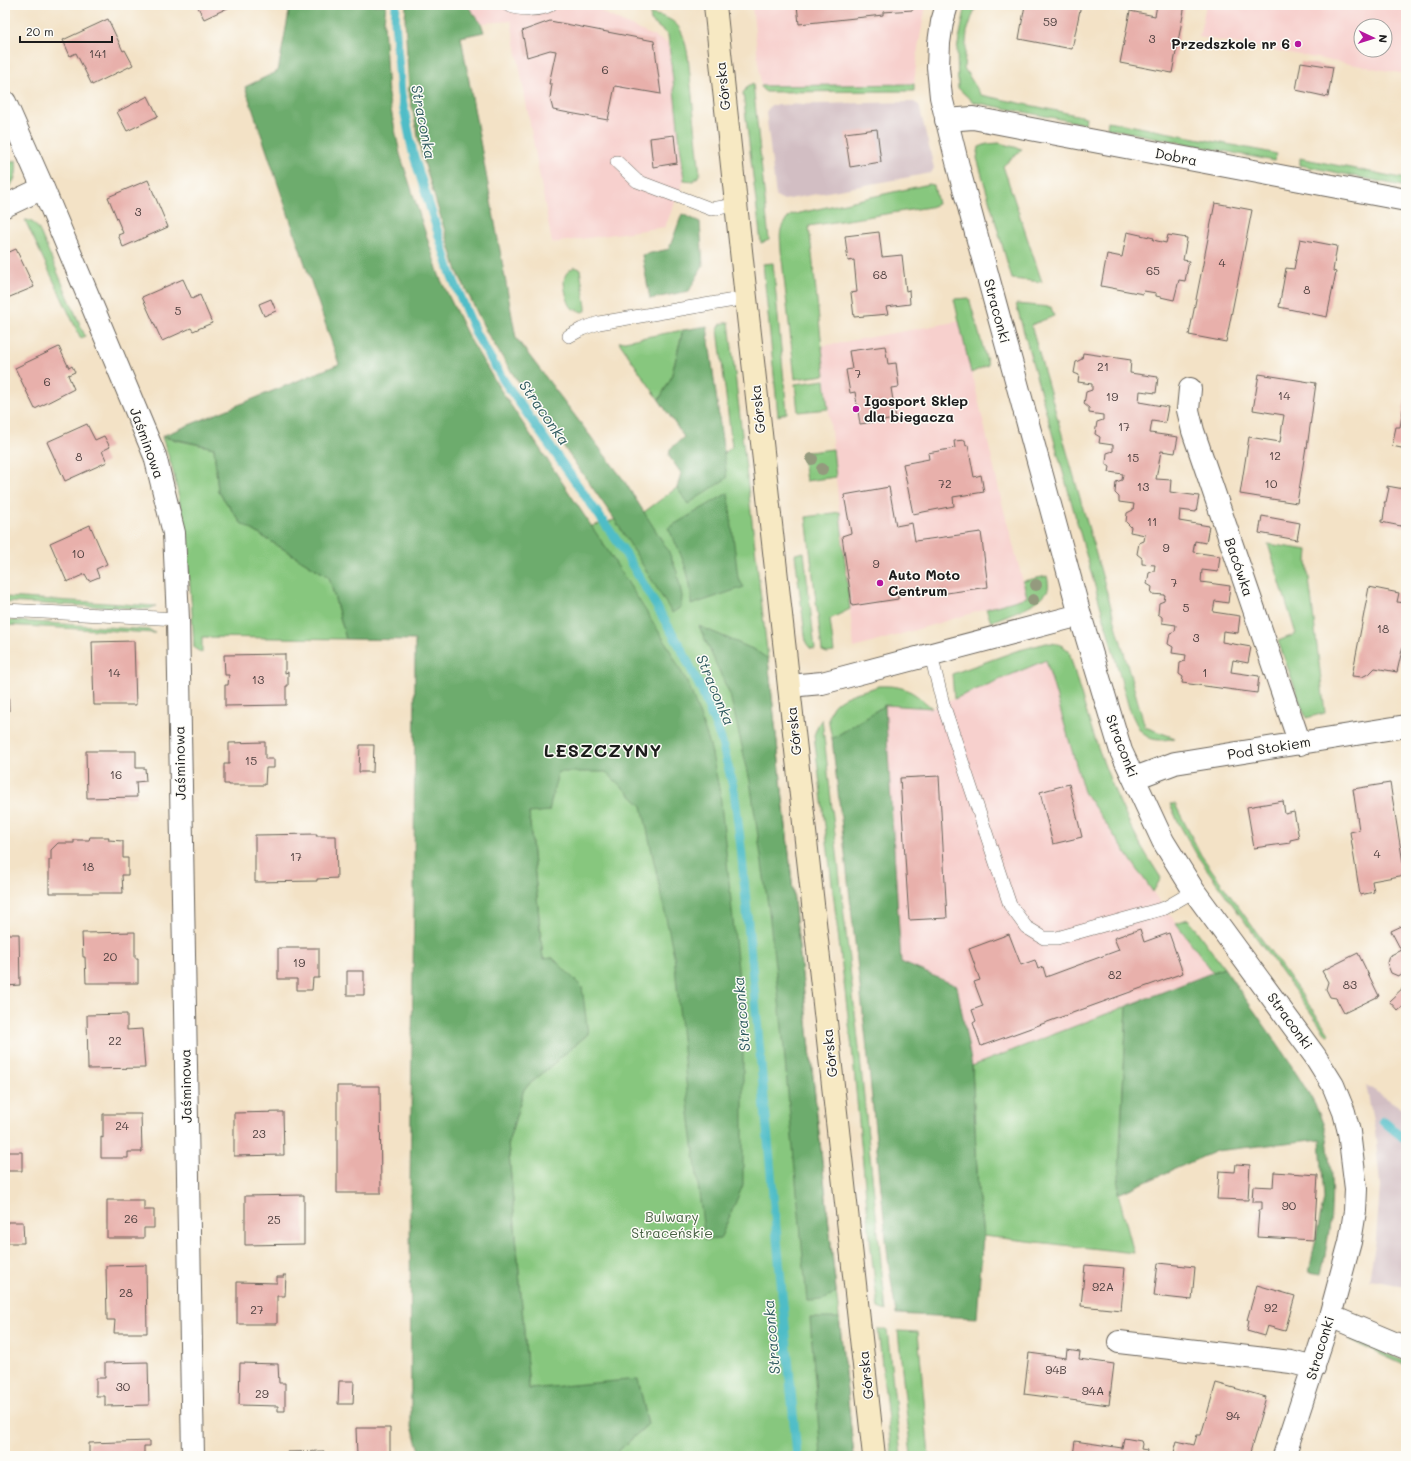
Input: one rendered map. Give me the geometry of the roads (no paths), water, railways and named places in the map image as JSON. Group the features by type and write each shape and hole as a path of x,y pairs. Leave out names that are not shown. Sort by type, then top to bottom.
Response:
{"street":[{"name":"Górska","path":"715,5 874,1456"},
{"name":"Straconki","path":"947,5 942,22 938,67 941,97 946,120 1080,615 1121,751 1135,778 1163,841 1194,891 1315,1056 1333,1086 1344,1112 1349,1132 1356,1189 1355,1211 1350,1242 1314,1368 1284,1456"},
{"name":"Jaśminowa","path":"5,102 43,188 155,456 174,533 178,619 193,1456"},
{"name":"Dobra","path":"946,120 973,118 1406,200"},
{"path":"5,206 43,188"},
{"name":"Bacówka","path":"1190,389 1188,410 1192,431 1300,744"},
{"path":"789,686 822,683 1080,615"},
{"name":"Pod Stokiem","path":"1135,778 1175,762 1300,744 1406,726"},
{"path":"1330,1316 1406,1348"},
{"path":"1118,1342 1291,1362 1314,1368"}],"lane":[{"path":"508,5 523,9 544,8 550,5"},
{"path":"617,162 637,181 711,209 736,205"},
{"path":"569,336 582,329 599,323 746,298"},
{"path":"5,610 178,619"},
{"path":"931,655 943,704 1010,905 1026,927 1044,938 1057,938 1165,908 1194,891"}],"waterway":[{"name":"Straconka","path":"396,5 395,21 401,94 413,153 451,274 476,334 504,381 622,548 681,648 701,689 721,739 734,790 741,847 797,1456"},
{"path":"1383,1121 1406,1140"}],"place":[{"name":"Przedszkole nr 6","path":"1298,44"},
{"name":"Igosport Sklep dla biegacza","path":"856,409"},
{"name":"Auto Moto Centrum","path":"880,583"}],"district":[{"name":"LESZCZYNY","path":"603,751"}],"park label":[{"name":"Bulwary Straceńskie","path":"672,1226"}]}
